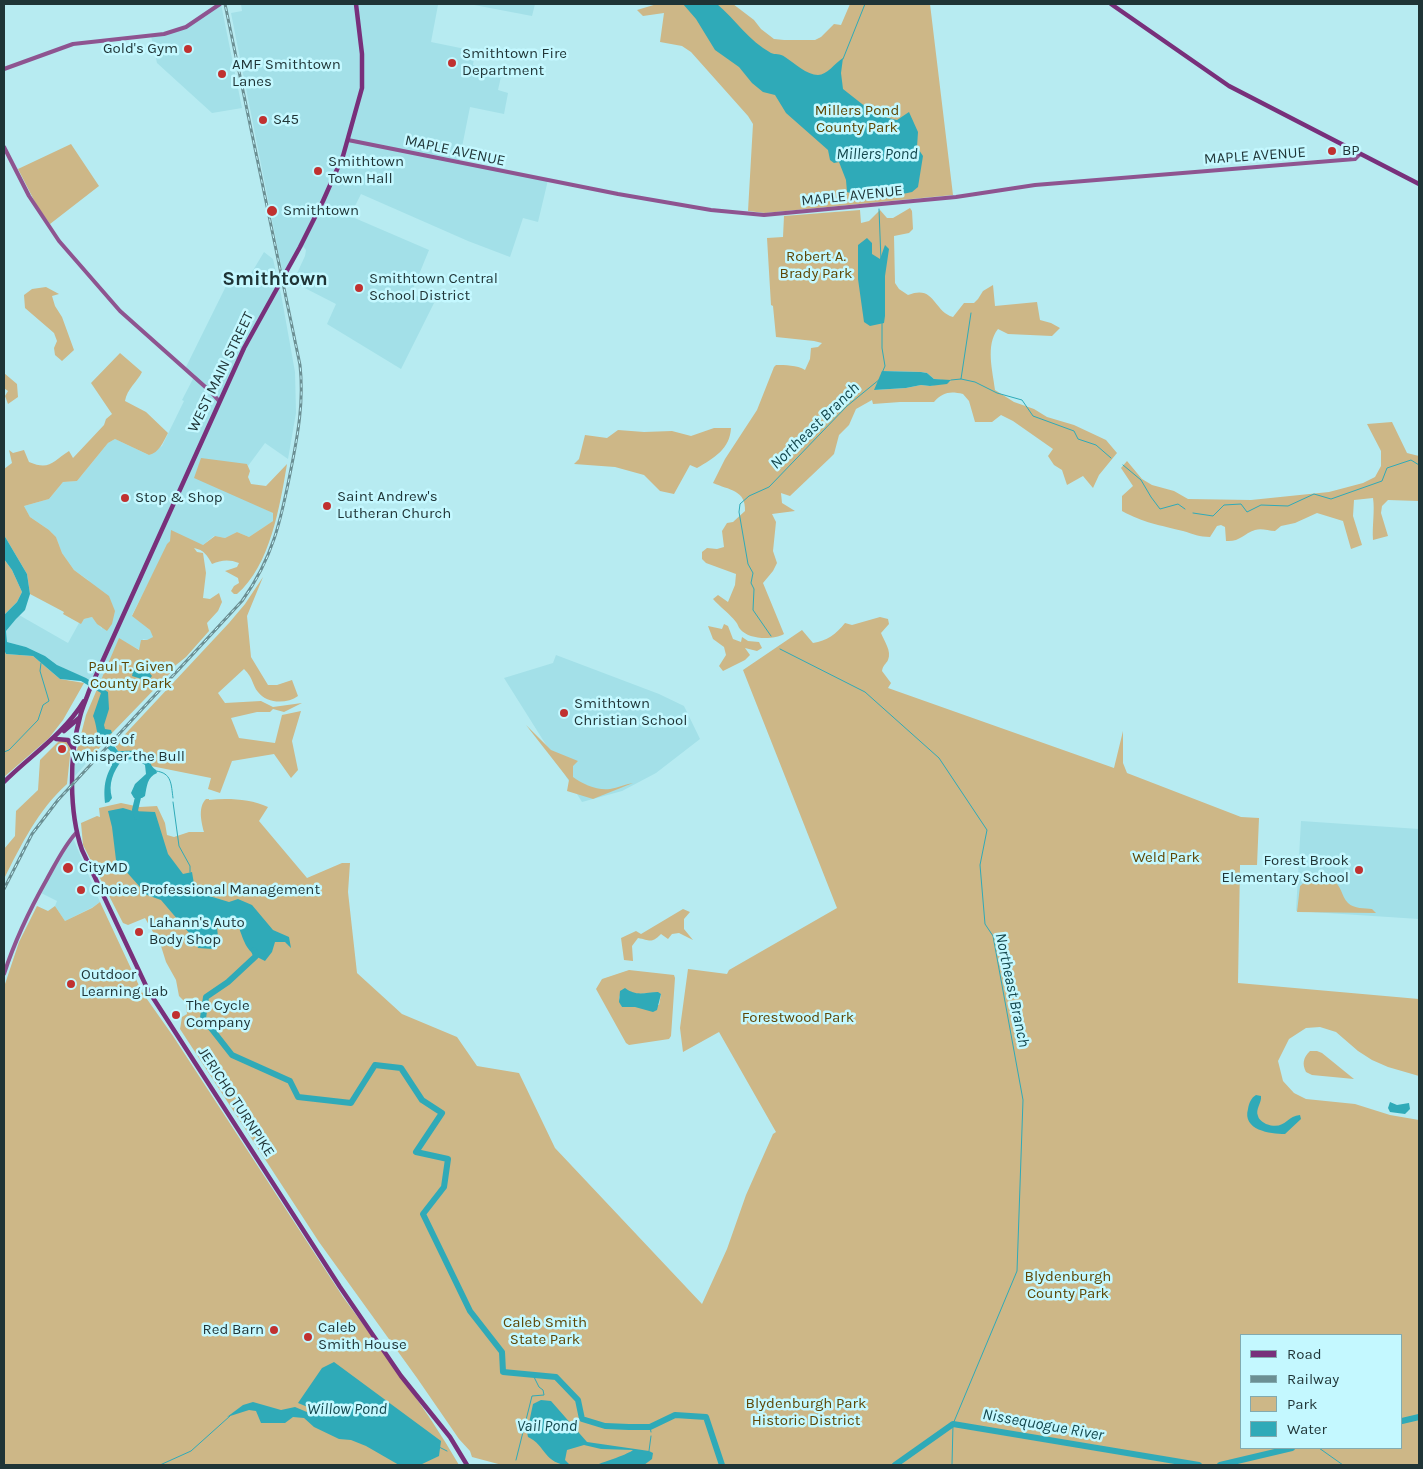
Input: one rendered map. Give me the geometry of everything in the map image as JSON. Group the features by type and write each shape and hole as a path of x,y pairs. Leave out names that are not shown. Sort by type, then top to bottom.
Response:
{"main road":[{"path":"4,69 73,44 164,34 186,27 220,4"},
{"name":"WEST MAIN STREET","path":"80,717 96,677 244,348 286,275 323,202 348,140 361,96 363,79 356,4"},
{"path":"1111,4 1229,86 1419,184"},
{"name":"MAPLE AVENUE","path":"348,140 618,194 711,210 764,215 956,197 1035,185 1355,160 1360,154"},
{"path":"4,146 29,196 59,241 120,310 220,401"},
{"path":"4,782 56,739 69,725 90,691"},
{"path":"4,782 80,717"},
{"name":"JERICHO TURNPIKE","path":"80,717 74,750 73,789 76,833 82,850 148,990 340,1287 401,1376 450,1437 467,1465"},
{"path":"69,725 78,731"},
{"path":"56,739 68,740 74,750"},
{"path":"4,974 14,944 39,894 69,840 76,833"}],"shaded area":[{"path":"221,4 242,108 212,113 157,63 151,36 186,28"},
{"path":"241,4 436,4 438,5 431,42 475,51 473,65 502,72 498,90 508,93 504,114 470,107 459,162 548,180 538,222 523,218 510,257 468,241 361,194 350,216 429,250 411,294 434,303 401,369 327,324 336,304 293,282 305,256 306,250 302,245 284,280 231,13 242,11"},
{"path":"469,4 535,4 532,16"},
{"path":"264,252 273,259 281,294 295,372 296,413 288,459 265,443 248,466 247,464 244,498 273,513 273,521 249,537 237,532 225,538 214,536 203,545 170,541 132,615 150,630 154,637 147,640 143,639 140,650 119,639 99,685 57,665 45,656 26,647 7,642 6,631 19,615 68,643 79,623 84,619 92,617 102,629 88,580 74,570 62,553 56,537 30,517 24,506 49,499 63,482 77,481 108,443 115,439 149,455 162,446 195,375 186,367 232,274 246,282"},
{"path":"556,655 659,694 684,706 700,739 656,773 622,791 582,802 504,678 553,663"},
{"path":"76,754 91,758 75,776 75,765"},
{"name":"Forest Brook Elementary School","path":"1301,821 1419,829 1419,919 1296,911"},
{"path":"73,838 100,902 65,921 55,906 57,901 41,893 65,848"}],"green space":[{"name":"Millers Pond County Park","path":"657,4 733,4 774,39 815,40 821,37 834,24 841,25 850,4 930,4 953,195 765,213 748,211 753,124 691,52 682,46 660,42 664,13 643,16 637,10"},
{"path":"71,144 99,186 50,224 37,206 18,169"},
{"name":"Robert A. Brady Park","path":"910,208 912,211 913,229 909,233 894,236 895,283 899,289 908,295 924,293 946,314 953,317 964,303 974,303 983,291 993,285 995,306 1037,302 1040,320 1060,328 1052,336 1008,334 998,329 994,335 991,351 995,390 1014,402 1034,409 1047,417 1074,425 1106,440 1117,453 1099,475 1093,488 1083,476 1067,485 1062,470 1054,465 1048,456 1053,449 1013,421 1001,415 992,422 975,422 969,401 963,394 947,393 940,396 934,402 873,404 872,400 856,409 849,425 839,435 834,454 790,496 781,493 782,503 795,511 772,514 776,522 773,551 777,563 763,583 784,634 768,638 749,635 740,629 734,619 713,599 718,595 728,602 735,585 736,574 706,563 702,559 702,552 707,548 717,549 724,547 722,531 727,523 733,522 745,511 745,504 740,495 713,483 725,459 757,410 774,367 776,365 791,366 805,370 810,359 811,348 818,347 822,343 776,337 773,306 771,305 767,238 783,237 784,216 860,210 861,223 869,221 880,210 887,218 893,218","holes":["883,371 927,373 934,379 951,381 930,386 921,385 875,390"]},
{"path":"46,287 59,294 52,296 74,350 62,361 55,355 54,348 57,341 54,333 25,308 24,295 32,289"},
{"path":"120,353 142,372 125,401 146,412 168,433 158,450 149,455 115,439 108,443 77,481 63,482 49,499 24,506 30,517 56,537 62,553 74,570 109,596 115,611 112,624 107,631 97,624 92,617 84,619 81,624 63,614 64,612 30,594 27,574 4,535 4,469 12,463 9,450 13,453 24,450 29,462 36,465 51,464 69,451 73,458 112,414 91,383"},
{"path":"4,373 17,384 18,397 8,404 5,396 8,391 4,388"},
{"path":"1392,422 1407,453 1419,456 1419,501 1388,500 1382,506 1381,513 1388,536 1373,540 1373,498 1354,500 1353,516 1362,545 1351,549 1343,521 1317,513 1295,523 1281,526 1275,531 1258,529 1235,540 1226,541 1225,527 1221,525 1217,526 1210,537 1145,521 1122,511 1122,496 1133,486 1121,468 1127,461 1142,479 1152,485 1174,491 1188,499 1251,500 1329,492 1363,483 1375,477 1381,466 1381,451 1367,424"},
{"path":"714,428 731,428 728,442 720,452 697,468 690,465 674,494 660,491 644,475 615,467 574,464 579,459 585,435 607,438 618,430 644,432 672,431 691,436"},
{"name":"Paul T. Given County Park","path":"201,458 247,464 250,471 248,477 251,484 266,486 287,464 277,516 265,552 258,568 248,582 237,594 234,594 231,591 239,583 238,578 225,571 237,567 239,563 225,560 212,564 205,553 194,548 197,552 203,553 206,573 203,598 210,599 219,593 222,602 218,611 207,623 209,631 186,657 171,669 173,670 112,733 91,758 76,754 86,715 119,638 139,650 141,640 153,637 150,630 132,616 170,541 171,530 203,545 215,536 225,538 237,532 249,537 273,521 273,513 194,478"},
{"path":"4,559 12,570 22,592 17,602 4,615"},
{"path":"263,577 247,616 251,657 268,685 277,685 292,680 298,696 293,699 277,702 266,699 258,692 244,669 218,693 225,703 261,701 273,707 302,703 284,712 273,709 270,712 257,712 231,718 239,738 275,743 282,715 301,711 292,741 298,770 291,778 274,754 232,761 220,793 208,789 211,778 151,766 145,756 138,752 118,751 115,745 229,623 245,604"},
{"path":"880,617 888,619 889,624 881,633 889,653 888,660 882,671 891,683 888,688 1114,768 1123,731 1123,763 1127,773 1241,817 1259,818 1257,865 1240,865 1238,983 1419,999 1419,1076 1372,1060 1336,1032 1320,1027 1306,1028 1289,1039 1278,1061 1283,1081 1294,1093 1306,1099 1355,1104 1390,1115 1419,1120 1419,1465 502,1465 472,1457 470,1451 459,1439 319,1242 180,1029 182,1017 187,1014 186,1003 179,996 176,980 166,962 161,946 145,918 128,925 123,923 83,845 81,823 97,816 100,817 99,808 121,803 140,807 157,806 165,823 167,835 174,837 189,832 204,832 201,810 206,799 231,799 254,802 268,807 259,821 307,878 342,863 350,863 348,892 357,973 402,1014 457,1037 477,1066 519,1073 555,1148 702,1304 727,1249 746,1195 773,1134 776,1132 719,1032 683,1052 680,1028 688,969 727,974 729,970 837,908 743,670 802,630 813,643 823,641 831,636 845,623 852,625"},
{"path":"724,624 728,626 733,639 741,642 742,637 748,641 759,642 762,648 757,651 745,648 750,655 745,660 723,671 719,666 726,655 724,647 713,639 708,626 722,629"},
{"path":"4,650 6,654 33,656 60,679 84,683 63,720 49,738 4,777"},
{"path":"526,725 551,750 578,761 573,766 573,777 581,782 595,788 605,789 633,783 593,799 567,791 569,780"},
{"path":"59,741 69,741 71,746 67,784 47,805 39,817 4,879 4,849 15,836 16,811 38,790 40,760"},
{"path":"1332,880 1338,885 1350,905 1372,909 1376,913 1297,912 1300,886 1306,881"},
{"path":"100,902 142,992 173,1036 343,1297 418,1400 459,1465 4,1465 4,987 19,942 37,906 48,911 55,906 65,921"},
{"path":"683,909 690,912 684,919 684,929 693,940 679,933 672,934 668,939 661,934 652,940 638,938 632,946 633,961 624,960 621,938 636,931 641,934"},
{"path":"629,970 674,975 671,1036 669,1039 629,1045 626,1043 596,989 602,979","holes":["628,991 633,993 661,994 659,1005 622,1007 620,995"]},
{"path":"1310,1051 1322,1053 1354,1079 1312,1075 1306,1072 1304,1061"}],"water":[{"name":"Millers Pond","path":"683,4 717,4 763,48 771,53 783,56 809,73 818,75 825,73 843,58 841,73 843,89 876,115 897,120 909,112 918,132 917,147 923,156 918,187 912,192 898,195 883,191 856,195 847,192 846,180 839,162 834,163 830,160 828,150 786,113 775,95 763,92 752,83 739,67 715,50 696,19"},
{"path":"867,238 872,243 872,254 880,259 885,245 889,249 885,276 884,323 870,326 864,322 858,279 858,245"},
{"path":"882,371 921,372 927,373 934,379 951,380 947,384 874,390"},
{"path":"4,535 27,574 30,594 25,610 6,631 7,642 26,647 45,656 57,665 86,678 108,692 109,709 104,725 105,729 111,730 112,733 106,736 118,751 141,752 147,756 157,773 149,779 145,796 142,798 134,798 131,793 135,784 146,774 145,765 136,759 122,760 112,778 112,798 109,802 105,803 105,783 113,759 111,752 99,739 93,716 101,693 81,681 60,679 33,656 6,654 4,650 4,615 17,602 22,592 12,570 4,559"},
{"path":"135,663 143,665 152,676 148,681 132,676"},
{"path":"123,808 133,811 155,812 168,854 183,874 192,872 194,884 206,895 229,902 238,899 252,905 273,930 289,937 291,948 285,942 275,942 272,952 265,961 247,947 238,925 225,922 217,927 218,937 213,949 198,948 196,941 161,900 147,895 116,860 108,811"},
{"path":"625,988 637,993 658,992 661,994 657,1010 653,1012 635,1007 622,1007 619,1002 620,991"},
{"path":"1256,1095 1261,1096 1257,1111 1258,1116 1266,1124 1277,1126 1300,1115 1301,1119 1285,1134 1265,1132 1253,1126 1247,1116 1250,1103"},
{"path":"1390,1102 1397,1105 1409,1103 1410,1109 1405,1114 1390,1112 1388,1108"},
{"name":"Willow Pond","path":"334,1362 441,1441 439,1456 420,1465 399,1465 366,1446 351,1440 339,1439 314,1427 304,1418 293,1417 285,1423 261,1423 256,1411 249,1410 227,1417 243,1405 253,1402 281,1410 295,1407 314,1415 315,1410 298,1403 322,1368"},
{"name":"Vail Pond","path":"541,1400 551,1401 587,1442 649,1451 653,1453 652,1459 644,1465 596,1465 633,1450 601,1449 584,1445 567,1450 565,1460 570,1465 555,1462 534,1440 528,1437 527,1432 533,1404"}],"waterway":[{"path":"843,59 865,4"},
{"name":"Northeast Branch","path":"879,209 881,261"},
{"path":"951,380 961,379 971,313"},
{"name":"Northeast Branch","path":"882,323 882,348 885,366 882,373"},
{"name":"Northeast Branch","path":"771,636 753,610 754,589 751,583 753,573 748,564 739,512 740,504 749,496 769,487 847,406 880,379"},
{"path":"961,379 975,382 997,393 1022,400 1033,416 1074,431 1078,439 1096,445 1111,458"},
{"path":"1193,513 1213,516 1224,505 1241,504 1247,512 1261,505 1288,506 1314,494 1331,499 1382,481 1387,468 1411,460 1419,465"},
{"path":"1123,465 1141,480 1160,509 1178,504 1185,509"},
{"name":"Northeast Branch","path":"780,649 865,692 939,758 987,830 980,865 985,924 993,936 1023,1100 1017,1271 953,1424 952,1465"},
{"path":"4,752 9,750 38,720 43,705 49,701 40,671 41,663"},
{"path":"156,771 165,774 170,780 173,798"},
{"name":"Nissequogue River","path":"137,817 135,810 139,793"},
{"path":"173,802 179,846 190,866 190,872"},
{"name":"Nissequogue River","path":"254,950 256,956 228,982 206,997 203,1018 232,1055 290,1081 298,1097 351,1103 375,1065 401,1068 422,1100 442,1113 416,1152 448,1159 444,1187 423,1214 470,1311 502,1352 503,1372 556,1377 578,1400 582,1419 605,1426 650,1427 675,1415 706,1417 722,1465"},
{"path":"516,1460 532,1396 544,1395 543,1390 539,1387 533,1375"},
{"path":"160,1465 191,1451 230,1416"},
{"name":"Nissequogue River","path":"1403,1421 1419,1417"},
{"name":"Nissequogue River","path":"895,1465 953,1424 1199,1465"},
{"name":"Nissequogue River","path":"650,1427 651,1432"},
{"path":"649,1451 651,1436"},
{"path":"439,1447 447,1451"},
{"name":"Nissequogue River","path":"1220,1465 1288,1449"},
{"path":"1320,1449 1343,1465"}],"railway":[{"path":"4,889 32,834 58,800 242,601 261,569 279,522 294,456 300,417 300,365 225,4"}],"place":[{"name":"Gold's Gym","path":"188,49"},
{"name":"Smithtown Fire Department","path":"452,63"},
{"name":"AMF Smithtown Lanes","path":"222,74"},
{"name":"S45","path":"263,120"},
{"name":"BP","path":"1332,151"},
{"name":"Smithtown Town Hall","path":"318,171"},
{"name":"Smithtown","path":"272,211"},
{"name":"Smithtown Central School District","path":"359,288"},
{"name":"Stop & Shop","path":"125,498"},
{"name":"Saint Andrew's Lutheran Church","path":"327,506"},
{"name":"Smithtown Christian School","path":"564,713"},
{"name":"Statue of Whisper the Bull","path":"62,749"},
{"name":"CityMD","path":"68,868"},
{"name":"Forest Brook Elementary School","path":"1359,870"},
{"name":"Choice Professional Management","path":"81,890"},
{"name":"Lahann's Auto Body Shop","path":"139,932"},
{"name":"Outdoor Learning Lab","path":"71,984"},
{"name":"The Cycle Company","path":"176,1015"},
{"name":"Red Barn","path":"274,1330"},
{"name":"Caleb Smith House","path":"308,1337"}],"district":[{"name":"Smithtown","path":"275,279"}],"park label":[{"name":"Weld Park","path":"1166,858"},
{"name":"Forestwood Park","path":"798,1018"},
{"name":"Blydenburgh County Park","path":"1068,1286"},
{"name":"Caleb Smith State Park","path":"545,1332"},
{"name":"Blydenburgh Park Historic District","path":"806,1412"}]}
